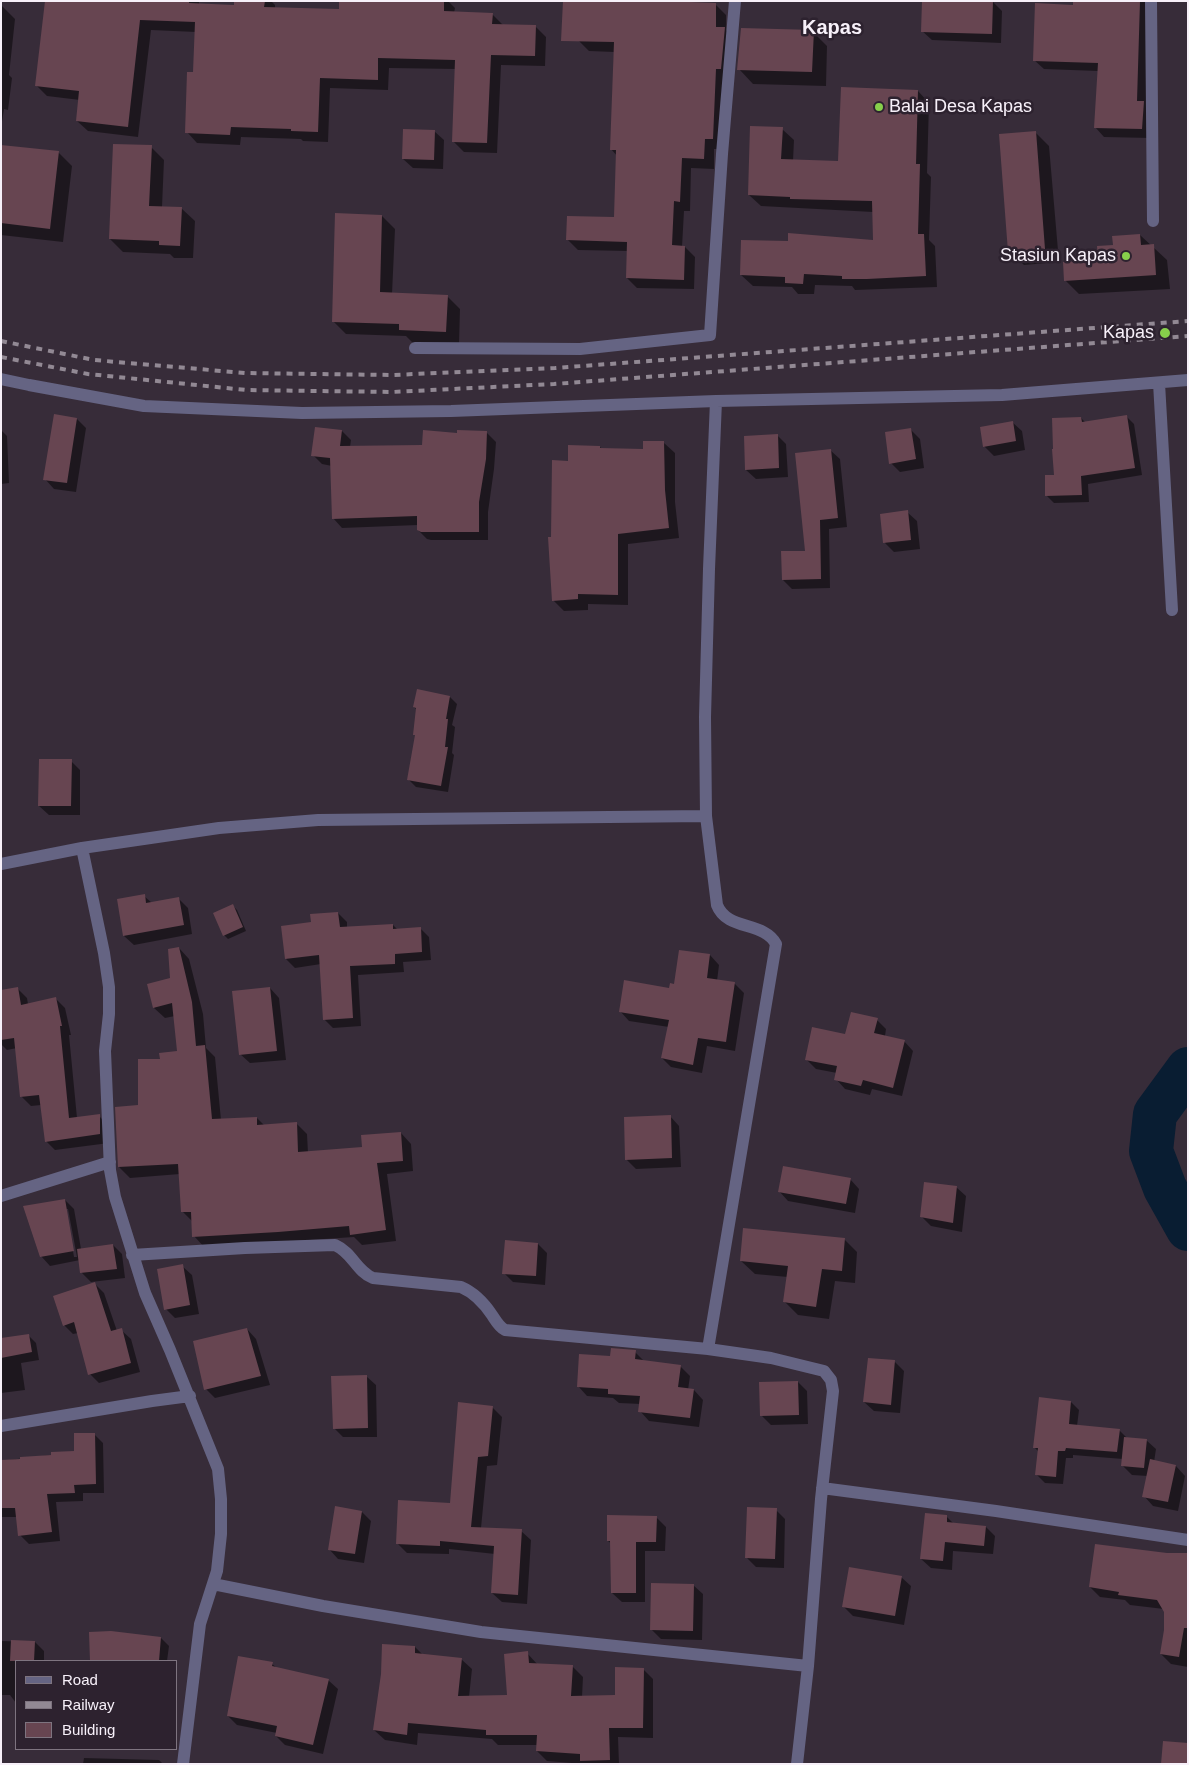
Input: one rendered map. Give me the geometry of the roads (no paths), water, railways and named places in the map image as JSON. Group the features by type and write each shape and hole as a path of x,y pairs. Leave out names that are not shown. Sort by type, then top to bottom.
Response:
{"street":[{"path":"414,348 580,349 710,335 722,154 735,1"},
{"path":"1150,1 1153,221"},
{"path":"1,379 144,406 302,413 451,411 716,401 1002,395 1188,380"},
{"path":"1160,383 1172,610"},
{"path":"708,1349 776,944 768,933 747,927 724,917 717,905 706,816 705,717 716,401"},
{"path":"1,864 82,848 219,828 318,820 706,816"},
{"path":"82,848 104,953 109,987 109,1014 105,1051 110,1162 115,1198 145,1293 190,1396 218,1469 221,1499 221,1534 217,1571 200,1624 183,1764"},
{"path":"1,1196 110,1162"},
{"path":"132,1255 335,1245 345,1249 367,1276 468,1290 483,1302 498,1324 505,1330 708,1349 771,1358 824,1371 831,1380 833,1391 822,1488 808,1666 797,1764"},
{"path":"1,1426 190,1396"},
{"path":"822,1488 1006,1512 1188,1540"},
{"path":"213,1584 324,1606 481,1632 808,1666"}],"waterway":[{"path":"1188,1069 1155,1114 1151,1151 1165,1188 1188,1229"}],"railway":[{"path":"1,341 94,360 245,373 392,375 555,368 1188,321"},
{"path":"1,357 88,374 246,390 392,392 554,384 1188,336"}],"place":[{"name":"Balai Desa Kapas","path":"879,107"},
{"name":"Stasiun Kapas","path":"1126,256"},
{"name":"Kapas","path":"1165,333"}],"district":[{"name":"Kapas","path":"832,28"}]}
